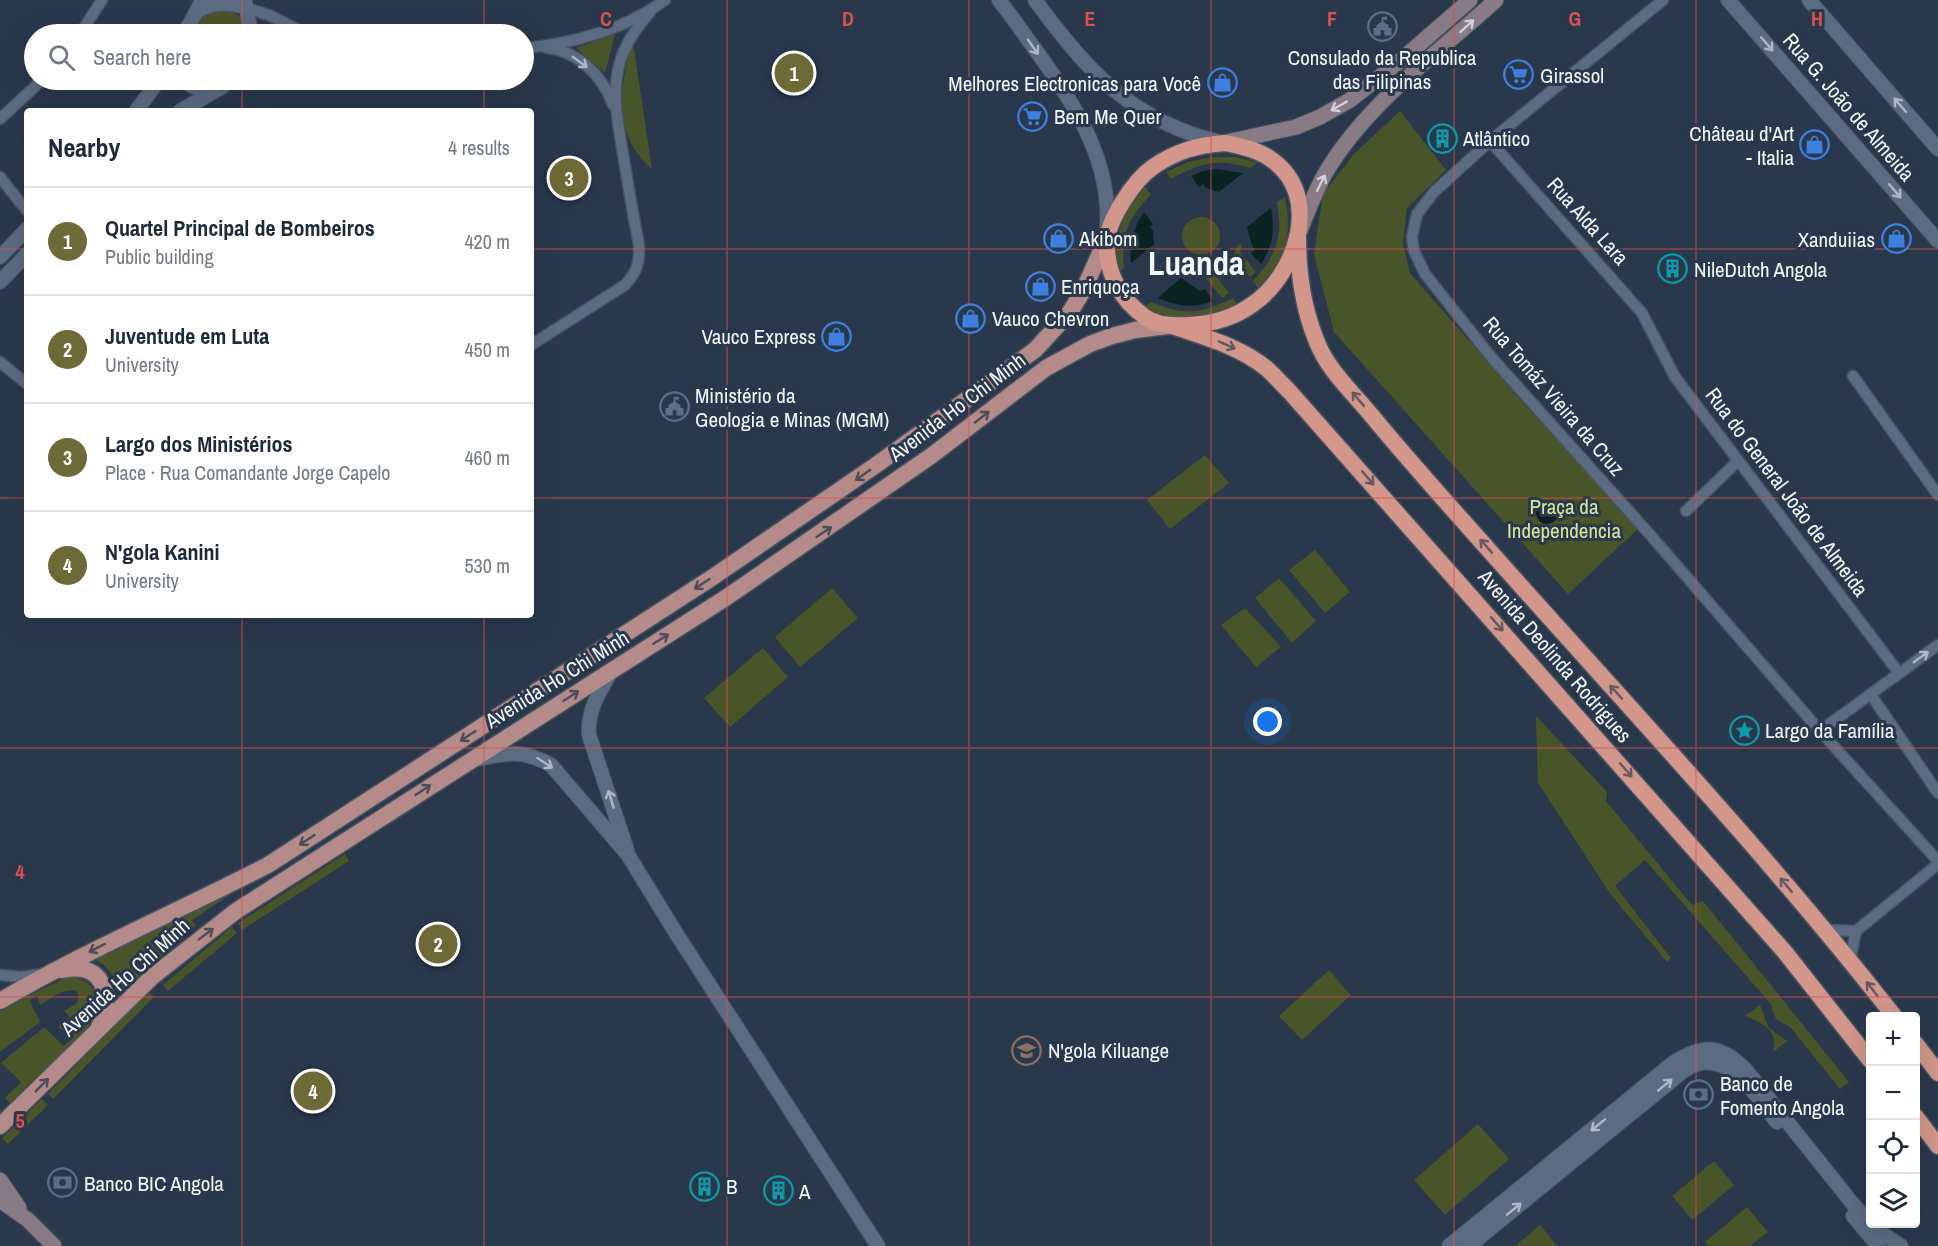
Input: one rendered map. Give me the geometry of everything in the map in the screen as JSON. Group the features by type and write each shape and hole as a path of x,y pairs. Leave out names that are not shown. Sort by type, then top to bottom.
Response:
{"highway":[{"path":"1225,143 1265,155 1274,160 1286,173 1294,187 1301,219 1295,248 1282,273 1268,291 1254,304 1238,313 1204,324 1172,326 1149,320 1126,301 1116,285 1109,264 1106,240 1124,199 1138,180 1152,167 1185,149 1225,143"},
{"name":"Avenida Deolinda Rodrigues","path":"1298,237 1299,273 1309,316 1320,350 1336,375 1677,759 1824,930 1890,1012"},
{"name":"Avenida Deolinda Rodrigues","path":"1172,326 1242,352 1266,368 1289,391 1784,951 1866,1055"},
{"path":"1920,1049 1938,1073"},
{"path":"1918,1120 1938,1146"}],"main road":[{"path":"1225,143 1285,130 1320,117 1350,100 1400,61 1470,0"},
{"path":"1298,237 1318,186 1348,140 1385,99 1496,0"},
{"name":"Avenida Ho Chi Minh","path":"0,1001 48,973 268,865 696,588 861,476 1035,350 1070,312 1083,291 1106,240"},
{"name":"Avenida Ho Chi Minh","path":"0,1126 152,977 236,911 717,604 870,501 1046,368 1090,344 1112,336 1149,327 1172,326"},
{"path":"48,973 82,968 98,978 106,994 106,1004 98,1030"},
{"path":"0,1180 28,1220"},
{"path":"0,1200 28,1220 54,1246"}],"street":[{"path":"86,24 102,0"},
{"path":"534,343 626,285 639,266 639,245 616,113 616,88 620,62 629,38 651,11 665,0"},
{"path":"999,0 1071,102 1095,149 1106,189 1108,215 1106,240"},
{"path":"1035,0 1070,46 1122,98 1152,117 1182,131 1225,143"},
{"name":"Rua Tomáz Vieira da Cruz","path":"1663,0 1490,141 1434,192 1417,214 1412,237 1414,251 1425,274 1492,358 1938,862 1856,931"},
{"name":"Rua G. João de Almeida","path":"1728,0 1936,235"},
{"name":"Rua G. João de Almeida","path":"1809,0 1938,149"},
{"path":"189,24 199,5 217,3 246,4 287,24"},
{"path":"246,4 249,24"},
{"path":"534,46 604,31 651,11"},
{"path":"534,48 557,49 584,64 604,86 616,113"},
{"path":"0,119 31,90"},
{"path":"138,108 152,90"},
{"path":"185,108 214,90"},
{"name":"Rua Alda Lara","path":"1490,141 1628,296 1642,313 1651,331"},
{"path":"0,177 24,207"},
{"path":"0,257 24,232"},
{"path":"0,282 24,257"},
{"name":"Rua do General João de Almeida","path":"1651,331 1675,377 1899,673"},
{"path":"1,364 24,382"},
{"path":"1853,376 1938,495"},
{"path":"1686,512 1738,461"},
{"path":"1820,731 1938,645"},
{"path":"612,670 594,701 588,726 628,855"},
{"path":"1871,695 1938,793"},
{"path":"469,761 522,753 551,765 628,855 878,1246"},
{"path":"1824,930 1856,931 1850,961"},
{"path":"0,975 21,977 48,973"},
{"path":"1449,1246 1673,1063 1689,1053 1705,1048 1722,1051 1745,1069 1866,1218"},
{"path":"1469,1246 1677,1076 1694,1065 1707,1062 1727,1068 1742,1080 1878,1246"},
{"path":"1927,1132 1938,1152"},
{"path":"1875,1228 1901,1246"}],"green space":[{"path":"224,8 234,12 245,24 193,24 198,13"},
{"path":"615,34 605,73 576,48"},
{"path":"633,42 652,169 639,156 630,142 622,110 624,76"},
{"name":"Praça da Independencia","path":"1400,111 1446,170 1407,208 1403,243 1410,273 1519,398 1639,528 1568,594 1334,332 1314,254 1323,194 1354,154"},
{"path":"1211,157 1236,157 1258,163 1250,168 1228,163 1209,164 1191,169 1171,179 1166,172 1188,162"},
{"path":"1145,187 1151,194 1128,228 1124,245 1124,268 1118,272 1117,246 1121,226 1130,207"},
{"path":"1285,197 1288,224 1285,246 1275,267 1259,289 1253,281 1273,254 1279,225 1277,202"},
{"path":"1201,217 1215,222 1220,236 1215,250 1201,255 1187,250 1182,236 1187,222"},
{"path":"1238,244 1242,245 1240,252 1256,272 1250,277 1233,256"},
{"path":"1213,272 1229,293 1222,298 1206,278 1200,278 1200,274"},
{"path":"1233,298 1239,305 1202,318 1169,317 1143,308 1151,302 1173,310 1202,310"},
{"path":"1205,455 1229,483 1170,529 1147,500"},
{"path":"1315,550 1350,592 1325,613 1289,570"},
{"path":"1279,578 1316,621 1292,643 1255,598"},
{"path":"832,588 858,618 800,667 775,637"},
{"path":"1245,608 1281,647 1256,667 1221,625"},
{"path":"763,648 788,677 730,727 704,698"},
{"path":"1536,716 1607,792 1606,801 1692,905 1703,901 1849,1082 1840,1089 1790,1027 1776,1019 1770,1003 1645,860 1615,886 1671,958 1667,962 1611,895 1538,783"},
{"path":"345,854 349,861 242,930 238,923"},
{"path":"260,875 192,920 196,926 147,970 142,962 134,967 140,977 121,994 106,967 90,958"},
{"path":"232,927 237,933 168,991 163,985"},
{"path":"1329,970 1351,995 1302,1040 1279,1016"},
{"path":"67,977 84,981 98,993 99,1012 84,1032 0,1114 0,1109 2,1111 10,1103 5,1098 21,1082 1,1063 44,1027 64,1046 71,1039 58,1027 70,1017 64,1011 76,1004 79,998 77,991 72,990 58,994 40,1005 37,995 30,1000 40,1022 0,1052 0,1010"},
{"path":"148,991 154,997 53,1099 48,1094"},
{"path":"1760,1005 1769,1028 1787,1041 1773,1052 1774,1038 1768,1028 1745,1016"},
{"path":"42,1099 48,1105 8,1144 2,1138"},
{"path":"1478,1124 1509,1159 1445,1215 1414,1180"},
{"path":"1714,1161 1734,1185 1692,1220 1672,1196"},
{"path":"1747,1207 1768,1232 1750,1246 1708,1246 1705,1242"},
{"path":"1540,1225 1557,1246 1515,1246"}],"shaded area":[{"path":"1216,169 1243,173 1219,192 1206,188 1203,184 1199,187 1191,176"},
{"path":"1271,208 1272,237 1261,264 1251,253 1255,250 1247,227"},
{"path":"1144,212 1153,224 1150,227 1153,231 1154,244 1131,263 1133,236"},
{"path":"1181,278 1200,291 1205,289 1213,301 1185,306 1158,298"},
{"path":"1547,502 1555,505 1558,513 1555,521 1547,524 1539,521 1536,513 1539,505"}],"place":[{"name":"Consulado da Republica das Filipinas","path":"1382,26"},
{"name":"Quartel Principal de Bombeiros","path":"794,73"},
{"name":"Girassol","path":"1519,75"},
{"name":"Melhores Electronicas para Você","path":"1222,83"},
{"name":"Bem Me Quer","path":"1033,116"},
{"name":"Atlântico","path":"1442,138"},
{"name":"Château d'Art - Italia","path":"1815,145"},
{"name":"Largo dos Ministérios","path":"569,178"},
{"name":"Akibom","path":"1058,238"},
{"name":"Xanduiias","path":"1896,239"},
{"name":"NileDutch Angola","path":"1673,269"},
{"name":"Enriquoça","path":"1040,286"},
{"name":"Vauco Chevron","path":"971,318"},
{"name":"Vauco Express","path":"837,336"},
{"name":"Ministério da Geologia e Minas (MGM)","path":"674,407"},
{"name":"Largo da Família","path":"1744,730"},
{"name":"Juventude em Luta","path":"438,944"},
{"name":"N'gola Kiluange","path":"1027,1050"},
{"name":"N'gola Kanini","path":"313,1091"},
{"name":"Banco de Fomento Angola","path":"1699,1095"},
{"name":"Banco BIC Angola","path":"63,1183"},
{"name":"B","path":"705,1186"},
{"name":"A","path":"778,1191"}],"district":[{"name":"Luanda","path":"1196,263"}]}
